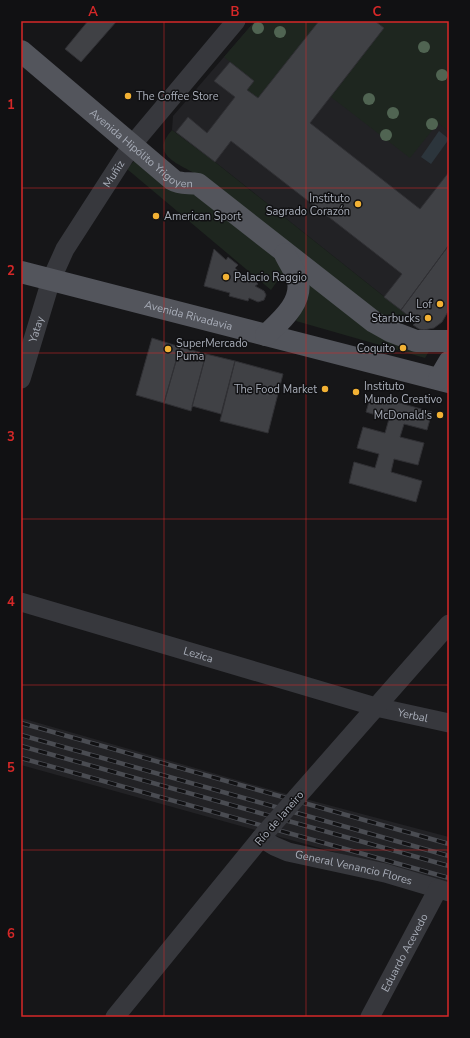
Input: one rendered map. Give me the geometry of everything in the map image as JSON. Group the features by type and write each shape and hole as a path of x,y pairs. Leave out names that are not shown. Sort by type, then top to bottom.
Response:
{"main road":[{"name":"Avenida Hipólito Yrigoyen","path":"21,52 177,183 198,184 374,322 390,331 416,341 449,341"},
{"path":"266,334 288,313 296,298 298,287 297,277 285,253"},
{"name":"Avenida Rivadavia","path":"21,272 266,334 446,374"}],"street":[{"name":"Muñiz","path":"51,280 66,249 132,145 236,21"},
{"name":"Yatay","path":"21,379 51,280"},
{"name":"Lezica","path":"21,602 376,707"},
{"name":"Río de Janeiro","path":"115,1017 263,835 449,624"},
{"name":"Yerbal","path":"376,707 449,723"},
{"name":"General Venancio Flores","path":"263,835 274,846 288,852 385,873 444,890"},
{"name":"Eduardo Acevedo","path":"370,1017 444,890"}],"shaded area":[{"name":"Instituto Sagrado Corazón","path":"255,21 449,21 449,245 401,310 215,162 172,130 173,116"},
{"path":"255,21 319,21 258,98 247,90 254,81 224,57"},
{"path":"375,21 449,21 449,132 438,123 410,158 331,97 384,28"},
{"path":"172,130 215,162 406,314 395,329 194,173 168,157 165,152 164,145 166,138"},
{"path":"439,131 449,139 431,164 421,157"},
{"path":"134,161 194,194 280,262 283,273 271,290 127,169"},
{"path":"308,278 431,348 425,358 296,321 306,303"},
{"path":"21,718 279,792 449,837 449,884 21,765"}],"building":[{"path":"88,21 116,22 81,62 65,49"},
{"path":"319,21 375,21 384,28 310,123 420,209 449,172 449,245 401,310 384,297 402,274 231,141 215,162 176,132 188,117 207,133 235,97 214,81 230,62 254,81 247,90 258,98"},
{"path":"449,245 449,310 442,322 434,328 424,330 419,329 413,325 416,322 401,310"},
{"name":"Palacio Raggio","path":"214,249 226,260 228,257 238,265 235,268 246,278 249,275 258,284 255,286 264,291 266,295 264,300 258,302 249,298 248,301 229,296 230,293 204,286"},
{"path":"152,338 180,347 164,403 136,395"},
{"path":"180,347 206,354 191,411 164,403"},
{"path":"206,354 235,361 221,414 192,406"},
{"path":"235,361 283,374 268,433 220,421"},
{"path":"371,395 432,412 427,430 404,424 400,437 424,443 418,465 394,459 391,472 422,481 416,502 349,483 354,462 375,468 379,454 357,448 363,427 385,433 389,419 366,412"}],"railway":[{"path":"21,723 449,844"},
{"path":"21,735 449,856"},
{"path":"21,746 449,866"},
{"path":"21,758 449,878"}],"place":[{"name":"The Coffee Store","path":"128,96"},
{"name":"Instituto Sagrado Corazón","path":"358,204"},
{"name":"American Sport","path":"156,216"},
{"name":"Palacio Raggio","path":"226,277"},
{"name":"Lof","path":"440,304"},
{"name":"Starbucks","path":"428,318"},
{"name":"Coquito","path":"403,348"},
{"name":"SuperMercado Puma","path":"168,349"},
{"name":"The Food Market","path":"325,389"},
{"name":"Instituto Mundo Creativo","path":"356,392"},
{"name":"McDonald's","path":"440,415"}]}
